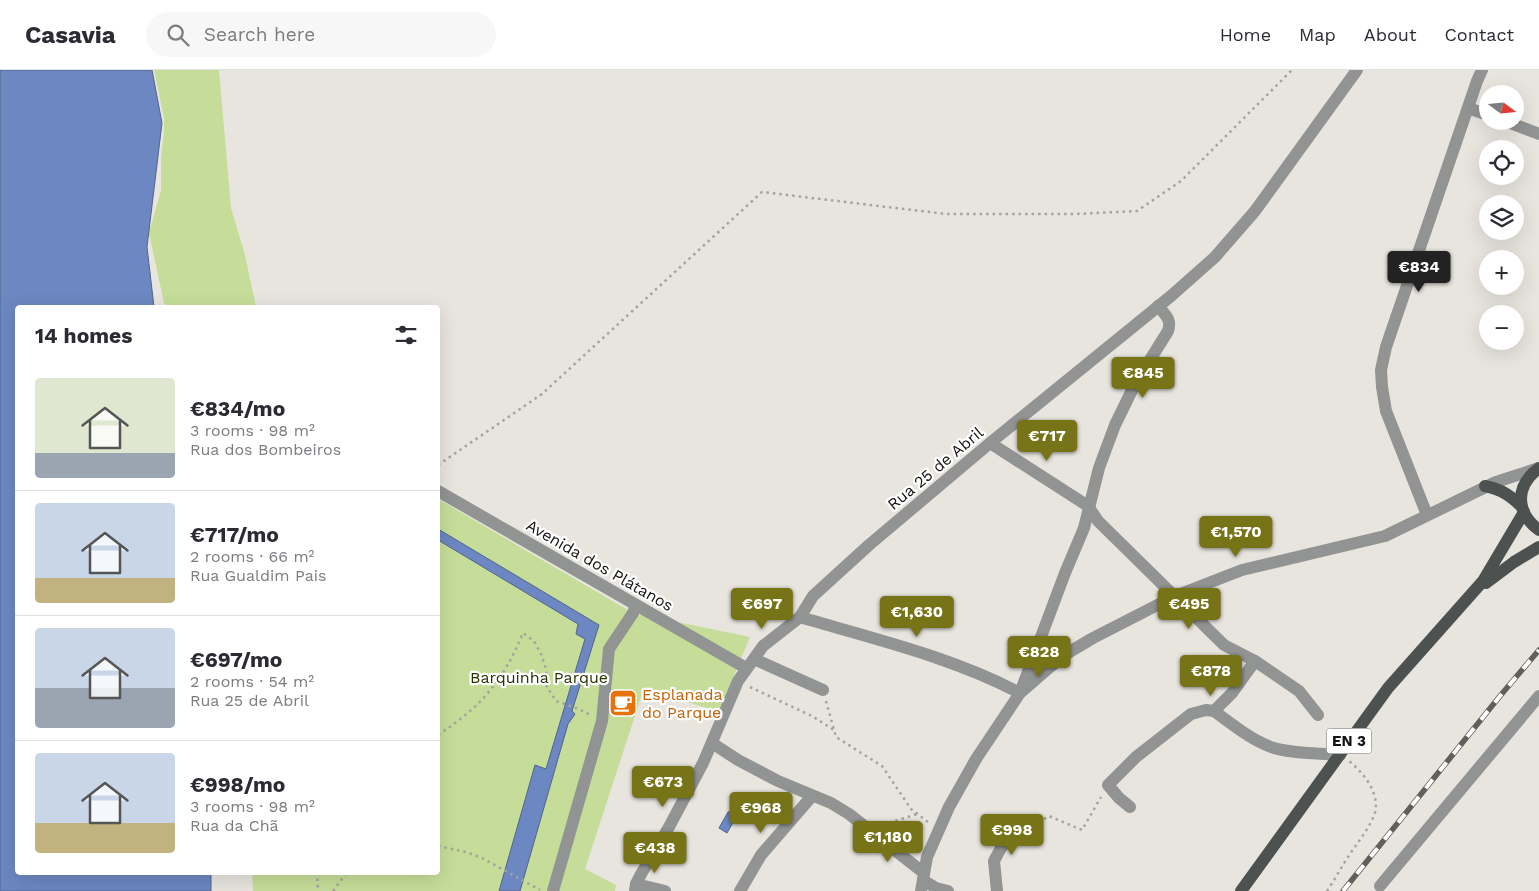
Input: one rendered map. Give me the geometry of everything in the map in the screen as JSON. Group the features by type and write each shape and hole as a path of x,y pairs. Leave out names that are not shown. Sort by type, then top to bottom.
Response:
{"main road":[{"name":"EN 3","path":"1241,891 1388,688 1467,599 1493,566 1523,510 1521,499 1523,487 1529,476 1539,468"},
{"path":"1486,486 1506,493 1523,510 1530,523 1539,530"},
{"name":"EN 3","path":"1467,599 1494,576 1539,547"}],"street":[{"name":"Rua 25 de Abril","path":"635,887 712,743 738,680 764,646 800,617 813,596 869,545 1215,257 1255,211 1357,70"},
{"path":"1427,515 1386,411 1381,370 1393,329 1482,70"},
{"path":"1468,108 1479,112"},
{"path":"1524,128 1539,134"},
{"path":"922,882 927,858 949,807 976,759 1020,693 1084,528 1099,468 1115,426 1135,384 1168,331 1169,319 1158,306"},
{"path":"990,443 1088,506 1098,520 1224,645 1255,661 1299,691 1318,715"},
{"path":"1020,693 1071,651 1175,596 1242,570 1385,536 1486,486 1539,468"},
{"name":"Avenida dos Plátanos","path":"440,492 636,605 750,663 823,690"},
{"path":"553,891 602,721 609,649 633,613 636,605"},
{"path":"800,617 943,661 995,680 1020,693"},
{"path":"1214,711 1232,693 1255,661"},
{"path":"1380,886 1539,696"},
{"path":"1130,807 1108,785 1136,757 1191,714 1206,710 1214,711 1254,738 1274,748 1340,755"},
{"path":"712,743 738,760 812,796 831,803 849,814 869,830 922,882 948,891"},
{"path":"740,891 761,854 812,796"},
{"path":"997,891 994,861 1002,846 1030,823"},
{"path":"635,887 665,891"}],"path":[{"path":"440,464 542,394 762,192 946,214 1076,214 1137,211 1182,182 1292,70"},
{"path":"440,734 460,720 483,699 500,679 512,660 523,633 534,640 541,654 546,669 547,687 556,702 576,708"},
{"path":"738,680 812,716 834,730"},
{"path":"823,690 836,737 882,766 911,809 917,814 869,830"},
{"path":"1328,891 1375,813 1370,783 1363,774 1340,755"},
{"path":"1030,823 1035,826 1048,816 1082,830 1108,785"},
{"path":"440,846 466,852 482,858 526,884 542,891"},
{"path":"317,875 318,891"},
{"path":"333,891 345,875"}],"green space":[{"path":"154,70 219,70 231,208 245,255 256,305 166,305 164,303 149,233 161,190 164,118"},
{"name":"Barquinha Parque","path":"440,500 633,613 750,637 719,712 644,688 585,869 616,885 615,891 253,891 252,875 440,875"}],"water":[{"path":"0,70 152,70 162,123 147,247 154,305 15,305 15,875 211,875 211,891 0,891"},
{"path":"440,530 599,625 572,711 575,714 568,724 520,891 499,891 535,765 546,769 585,639 576,634 578,624 440,541"},
{"path":"728,812 734,812 735,819 727,833 719,828"}],"railway":[{"path":"1343,891 1539,650"}],"place":[{"name":"Esplanada do Parque","path":"623,703"}]}
